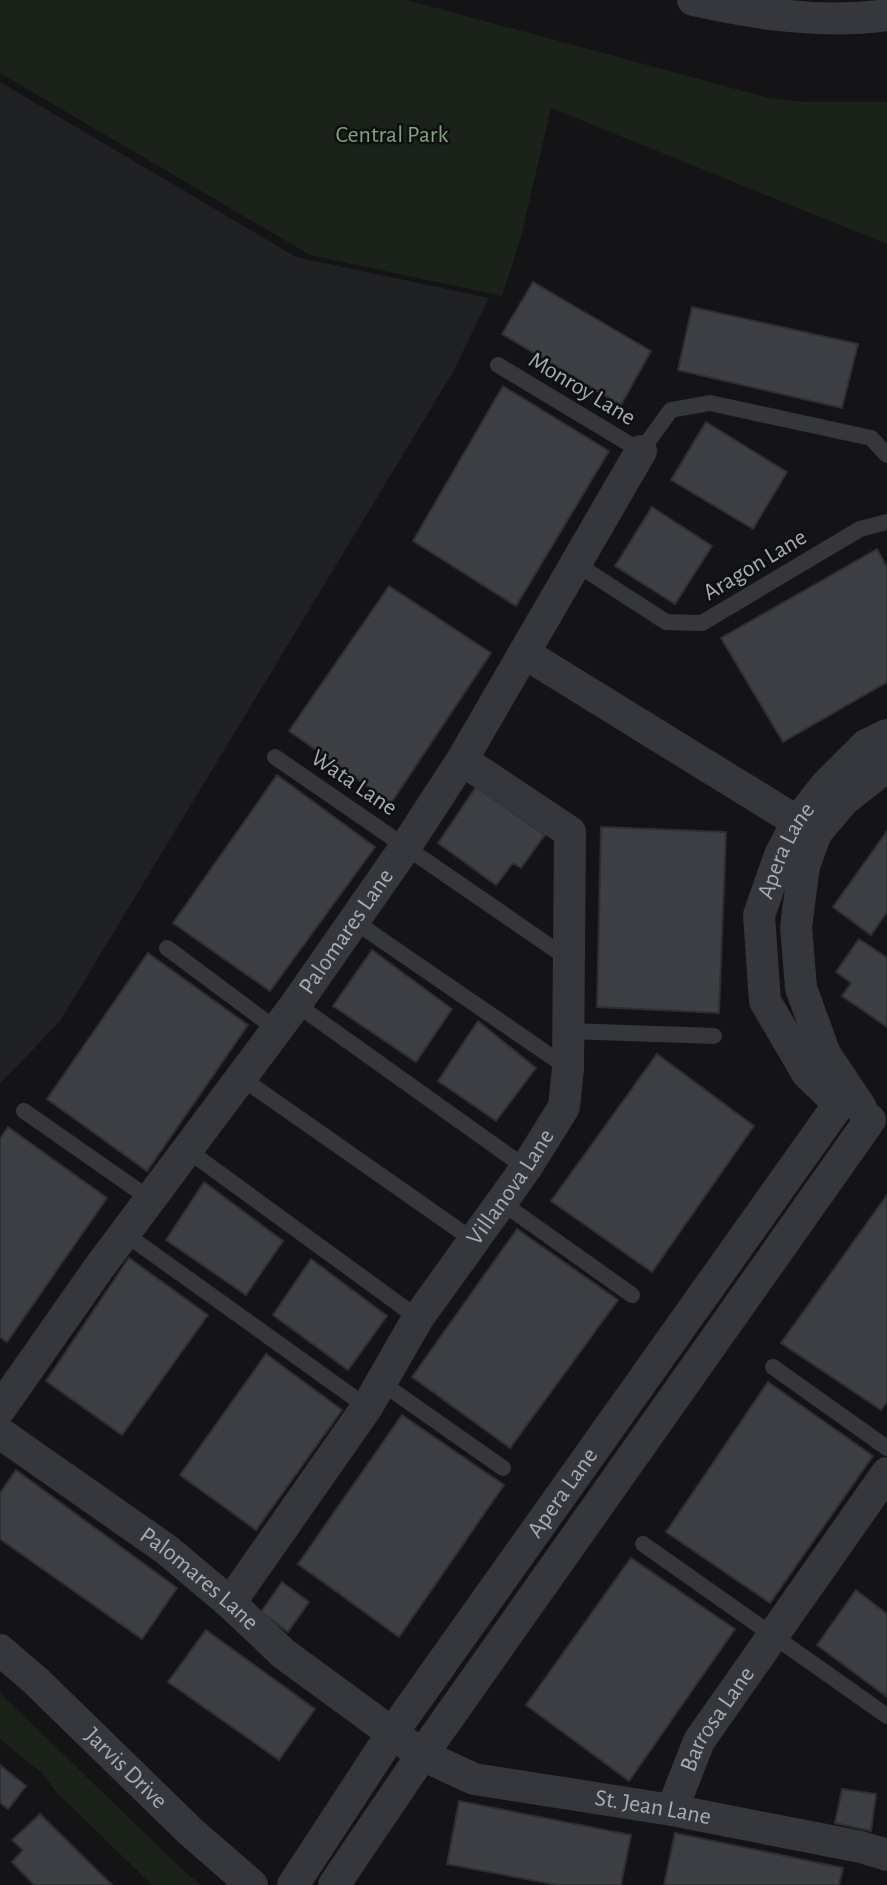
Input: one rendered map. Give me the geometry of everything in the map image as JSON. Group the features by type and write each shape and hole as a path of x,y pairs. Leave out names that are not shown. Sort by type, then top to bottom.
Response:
{"street":[{"path":"693,0 752,13 855,20 887,15"},
{"name":"Palomares Lane","path":"0,1409 124,1233 296,1004 406,846 462,760 641,452"},
{"path":"524,653 806,828"},
{"name":"Apera Lane","path":"879,1125 825,1054 801,988 796,927 806,828 827,784 866,745 887,736"},
{"name":"Villanova Lane","path":"230,1603 373,1394 418,1318 526,1168 564,1107 569,1031 567,958 570,831 462,760"},
{"name":"Apera Lane","path":"879,1125 839,1104 807,1073 765,1001 759,915 780,855 806,828 887,766"},
{"name":"Apera Lane","path":"293,1885 393,1732 839,1104"},
{"name":"Apera Lane","path":"334,1885 422,1755 879,1125"},
{"name":"Palomares Lane","path":"0,1433 167,1550 230,1603 284,1654 422,1755"},
{"name":"Barrosa Lane","path":"672,1810 699,1741 887,1469"},
{"name":"Jarvis Drive","path":"0,1650 46,1690 191,1832 252,1885"},
{"name":"St. Jean Lane","path":"422,1755 474,1779 672,1810 861,1847 887,1855"}],"lane":[{"name":"Monroy Lane","path":"498,365 641,452"},
{"path":"641,452 671,410 710,402 871,438 887,455"},
{"name":"Aragon Lane","path":"575,563 666,621 702,623 860,529 887,522"},
{"name":"Wata Lane","path":"275,757 567,958"},
{"path":"354,921 568,1068"},
{"path":"167,948 276,1028"},
{"path":"296,1004 526,1168"},
{"path":"569,1031 714,1036"},
{"path":"240,1077 473,1240"},
{"path":"24,1111 150,1199"},
{"path":"186,1149 418,1318"},
{"path":"500,1202 632,1295"},
{"path":"124,1233 373,1394 503,1468"},
{"path":"773,1367 887,1469"},
{"path":"643,1544 887,1716"}],"shaded area":[{"path":"0,82 296,257 489,298 453,372 60,1021 0,1084"}],"green space":[{"name":"Central Park","path":"0,0 407,0 769,98 803,102 887,102 887,244 551,108 520,241 502,296 310,255 0,73"},
{"path":"0,1693 201,1885 152,1885 56,1792 43,1774 0,1739"}],"building":[{"path":"533,282 651,351 621,405 502,334"},
{"path":"692,307 858,344 842,408 678,370"},
{"path":"503,386 609,451 516,606 413,541"},
{"path":"706,422 787,472 753,529 671,480"},
{"path":"652,507 712,546 675,604 615,566"},
{"path":"877,549 887,567 887,682 783,742 721,638"},
{"path":"389,586 491,653 391,803 289,731"},
{"path":"277,775 375,847 270,991 173,923"},
{"path":"476,787 545,835 521,868 513,863 496,885 438,843"},
{"path":"601,827 726,832 719,1013 597,1007"},
{"path":"887,831 887,912 871,935 833,907"},
{"path":"859,939 887,958 887,1027 842,996 851,983 836,972"},
{"path":"372,950 452,1009 416,1062 333,1006"},
{"path":"148,953 248,1025 147,1171 47,1099"},
{"path":"478,1021 536,1068 496,1121 438,1081"},
{"path":"657,1054 754,1126 652,1272 551,1201"},
{"path":"8,1127 107,1198 7,1342 0,1337 0,1139"},
{"path":"204,1182 283,1241 246,1295 166,1240"},
{"path":"887,1195 887,1402 881,1410 781,1343"},
{"path":"517,1229 618,1300 510,1448 412,1377"},
{"path":"129,1258 208,1315 122,1435 46,1381"},
{"path":"311,1259 387,1316 348,1370 273,1315"},
{"path":"266,1354 342,1410 256,1530 180,1475"},
{"path":"768,1382 873,1456 770,1603 666,1532"},
{"path":"402,1415 504,1485 399,1637 298,1564"},
{"path":"16,1470 177,1588 142,1639 0,1539 0,1493"},
{"path":"631,1558 735,1629 629,1781 526,1705"},
{"path":"282,1582 309,1602 288,1632 261,1612"},
{"path":"856,1590 887,1614 887,1697 817,1645"},
{"path":"206,1630 315,1709 279,1760 168,1682"},
{"path":"0,1765 26,1786 8,1809 0,1803"},
{"path":"842,1789 876,1794 871,1831 835,1823"},
{"path":"459,1801 631,1835 621,1885 557,1885 447,1864"},
{"path":"40,1814 112,1885 34,1885 12,1862 23,1850 12,1840"},
{"path":"675,1833 843,1868 839,1885 664,1885"}]}
